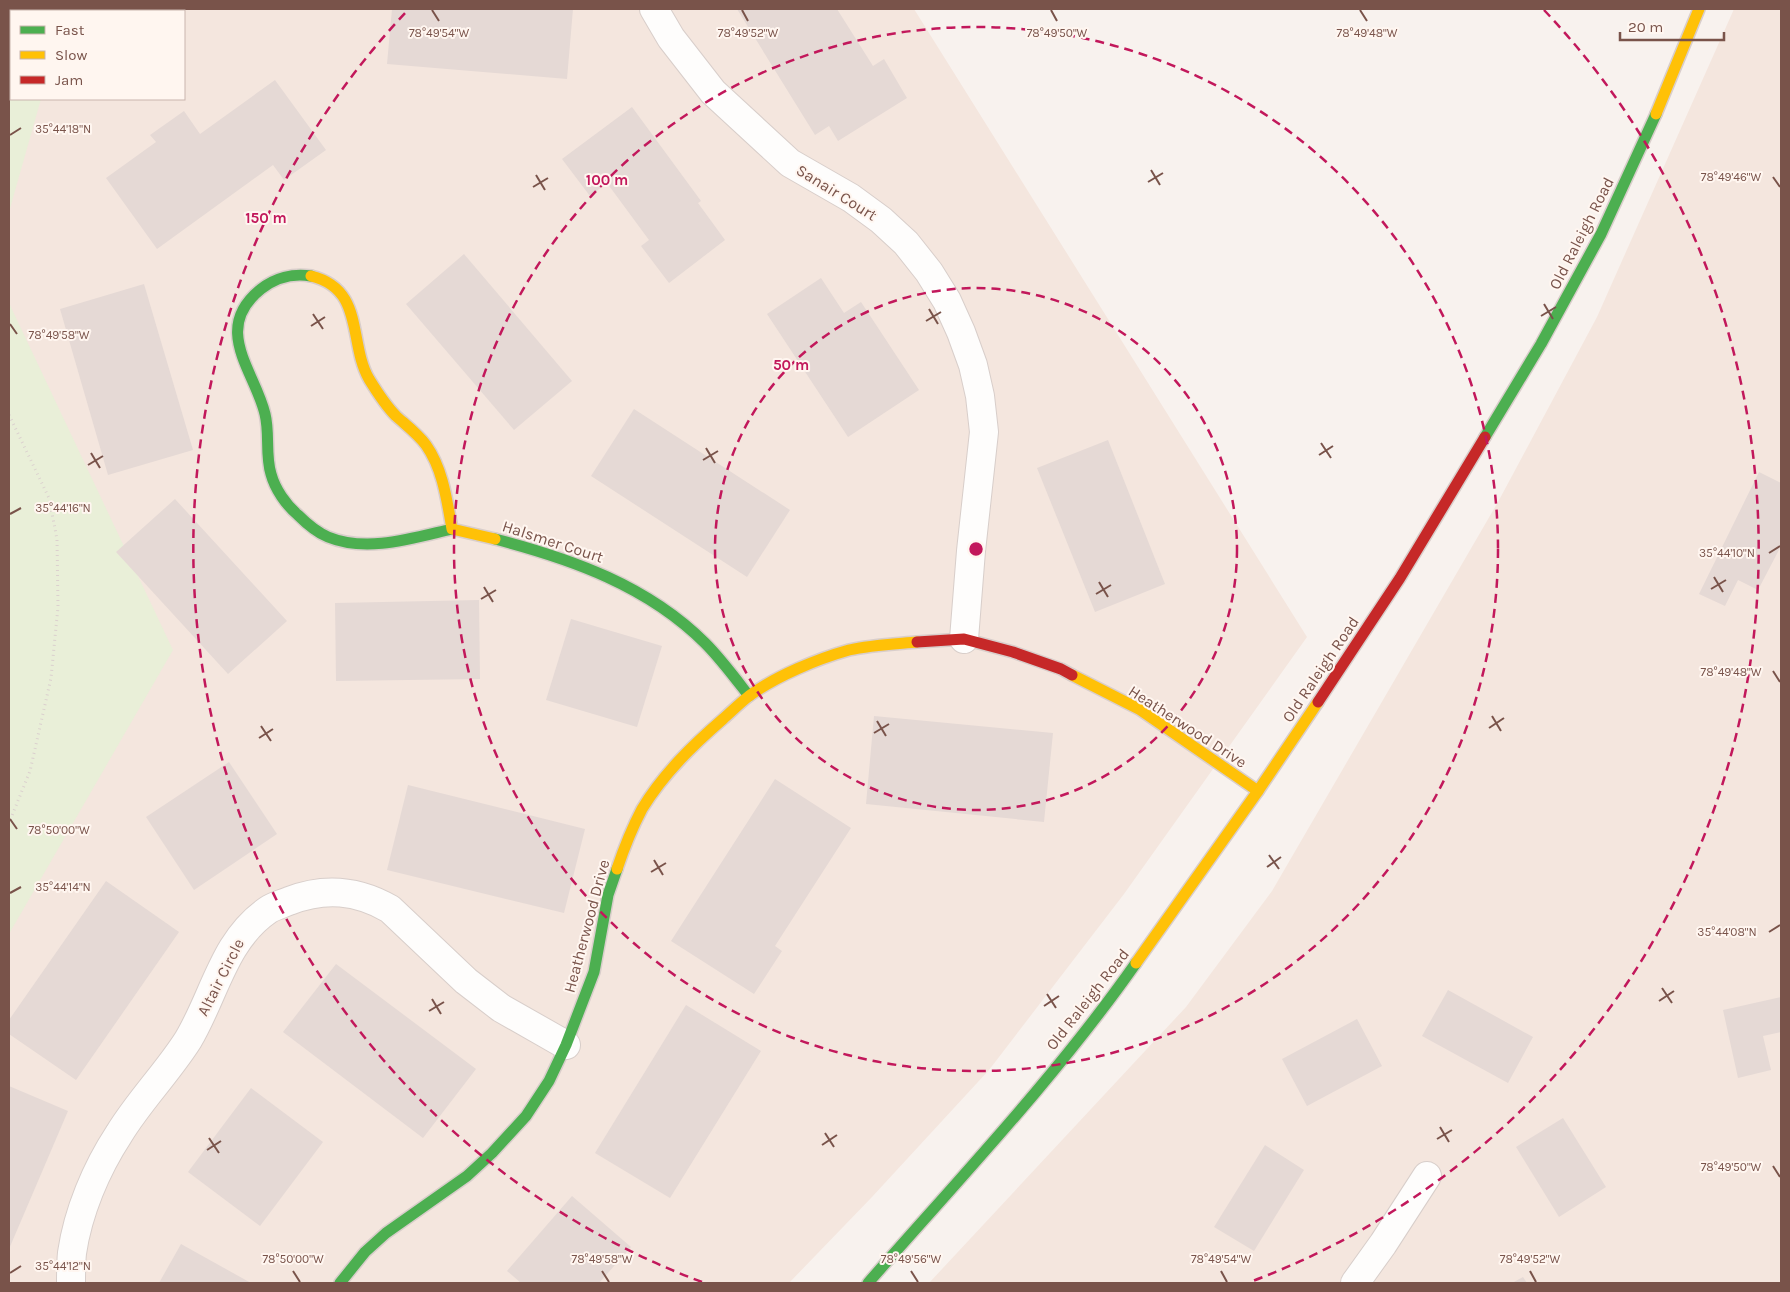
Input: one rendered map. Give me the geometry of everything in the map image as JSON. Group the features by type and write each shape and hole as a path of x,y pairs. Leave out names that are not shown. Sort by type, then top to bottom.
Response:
{"street":[{"name":"Sanair Court","path":"654,9 671,38 713,92 790,163 851,198 881,220 906,243 929,272 947,301 973,365 980,396 984,432 964,639"},
{"name":"Old Raleigh Road","path":"868,1283 1032,1095 1110,1000 1258,791 1400,578 1541,344 1617,202 1699,9"},
{"name":"Halsmer Court","path":"452,529 441,478 429,451 416,434 390,408 368,376 362,359 351,309 338,290 320,278 297,274 275,280 255,292 241,310 237,333 243,360 259,391 266,418 271,476 285,501 300,519 320,534 344,543 370,544 407,539 452,529 516,544 560,557 600,572 640,593 671,614 704,643 749,696"},
{"name":"Heatherwood Drive","path":"340,1283 365,1252 386,1233 467,1176 492,1153 526,1116 549,1081 566,1045 594,972 608,895 628,837 643,808 660,783 693,745 749,696 784,676 820,660 850,650 882,645 964,639 1013,652 1061,669 1139,709 1258,791"},
{"name":"Altair Circle","path":"71,1283 72,1254 77,1230 99,1168 119,1133 188,1039 232,948 248,926 270,909 297,898 326,892 352,893 376,901 390,909 466,981 494,1002 566,1045"},
{"path":"1355,1283 1384,1244 1427,1176"}],"path":[{"path":"9,415 49,498 57,539 58,607 49,688 30,771 9,822"}],"shaded area":[{"path":"9,9 914,9 1307,637 1124,894 989,1070 872,1197 789,1283 9,1283"},
{"path":"1734,9 1781,9 1781,1283 929,1283 1186,1007 1272,891 1498,502 1597,317"}],"green space":[{"path":"9,9 66,9 10,10 10,100 41,100 9,212"},
{"path":"9,303 173,650 9,934"}],"building":[{"path":"392,9 573,9 567,79 387,64"},
{"path":"737,9 837,9 873,66 884,59 907,98 838,141 829,126 815,135"},
{"path":"275,80 326,150 284,180 273,165 157,249 106,178 156,142 150,135 184,111 200,134"},
{"path":"632,107 701,201 698,203 725,240 669,283 641,246 649,240 607,183 590,196 562,159"},
{"path":"464,254 572,381 514,430 406,304"},
{"path":"821,278 844,313 861,302 919,390 848,437 767,314"},
{"path":"144,284 193,450 108,475 60,309"},
{"path":"634,409 790,510 747,577 591,476"},
{"path":"1108,440 1165,584 1095,612 1037,468"},
{"path":"1759,472 1781,483 1781,549 1758,590 1738,580 1725,606 1699,594"},
{"path":"175,499 287,621 228,674 116,552"},
{"path":"479,600 480,679 336,681 335,603"},
{"path":"571,619 662,646 637,727 546,700"},
{"path":"874,716 1053,733 1044,822 866,804"},
{"path":"229,762 277,834 194,890 146,817"},
{"path":"775,779 851,828 775,946 782,951 754,994 671,941"},
{"path":"408,785 585,829 564,913 387,870"},
{"path":"106,881 179,932 76,1080 9,1034 9,1020"},
{"path":"336,964 476,1069 423,1138 283,1032"},
{"path":"1448,990 1533,1037 1508,1083 1422,1036"},
{"path":"1781,997 1781,1032 1763,1036 1771,1070 1738,1078 1723,1010"},
{"path":"686,1005 761,1051 670,1198 595,1153"},
{"path":"1357,1019 1382,1066 1307,1106 1282,1059"},
{"path":"9,1086 68,1111 9,1249"},
{"path":"251,1088 323,1142 260,1226 188,1172"},
{"path":"1563,1118 1606,1187 1559,1217 1516,1147"},
{"path":"1265,1145 1304,1170 1254,1251 1214,1227"},
{"path":"572,1196 631,1247 599,1283 521,1283 507,1271"},
{"path":"181,1244 251,1283 159,1283"},
{"path":"1523,1277 1527,1283 1512,1283"}],"traffic: fast":[{"path":"1485,437 1541,344 1601,234 1656,114"},
{"path":"311,276 291,276 278,279 266,285 246,304 239,319 238,335 240,350 265,414 269,467 278,491 289,506 312,528 328,537 343,542 374,544 406,540 452,529"},
{"path":"495,539 580,566 634,590 683,623 705,643 749,696"},
{"path":"340,1283 365,1252 386,1233 467,1176 492,1153 526,1116 549,1081 566,1045 594,972 608,895 617,869"},
{"path":"868,1283 1040,1087 1136,963"}],"traffic: slow":[{"path":"1656,114 1699,9"},
{"path":"311,276 328,283 340,292 348,305 363,364 369,379 388,407 419,437 432,454 444,486 452,529 495,539"},
{"path":"617,869 638,816 659,784 690,750 749,696 784,675 810,663 849,650 917,642"},
{"path":"1072,675 1139,709 1258,791"},
{"path":"1136,963 1258,791 1318,702"}],"traffic: jam":[{"path":"1318,702 1400,578 1485,437"},
{"path":"917,642 964,639 1013,652 1061,669 1072,675"}]}
